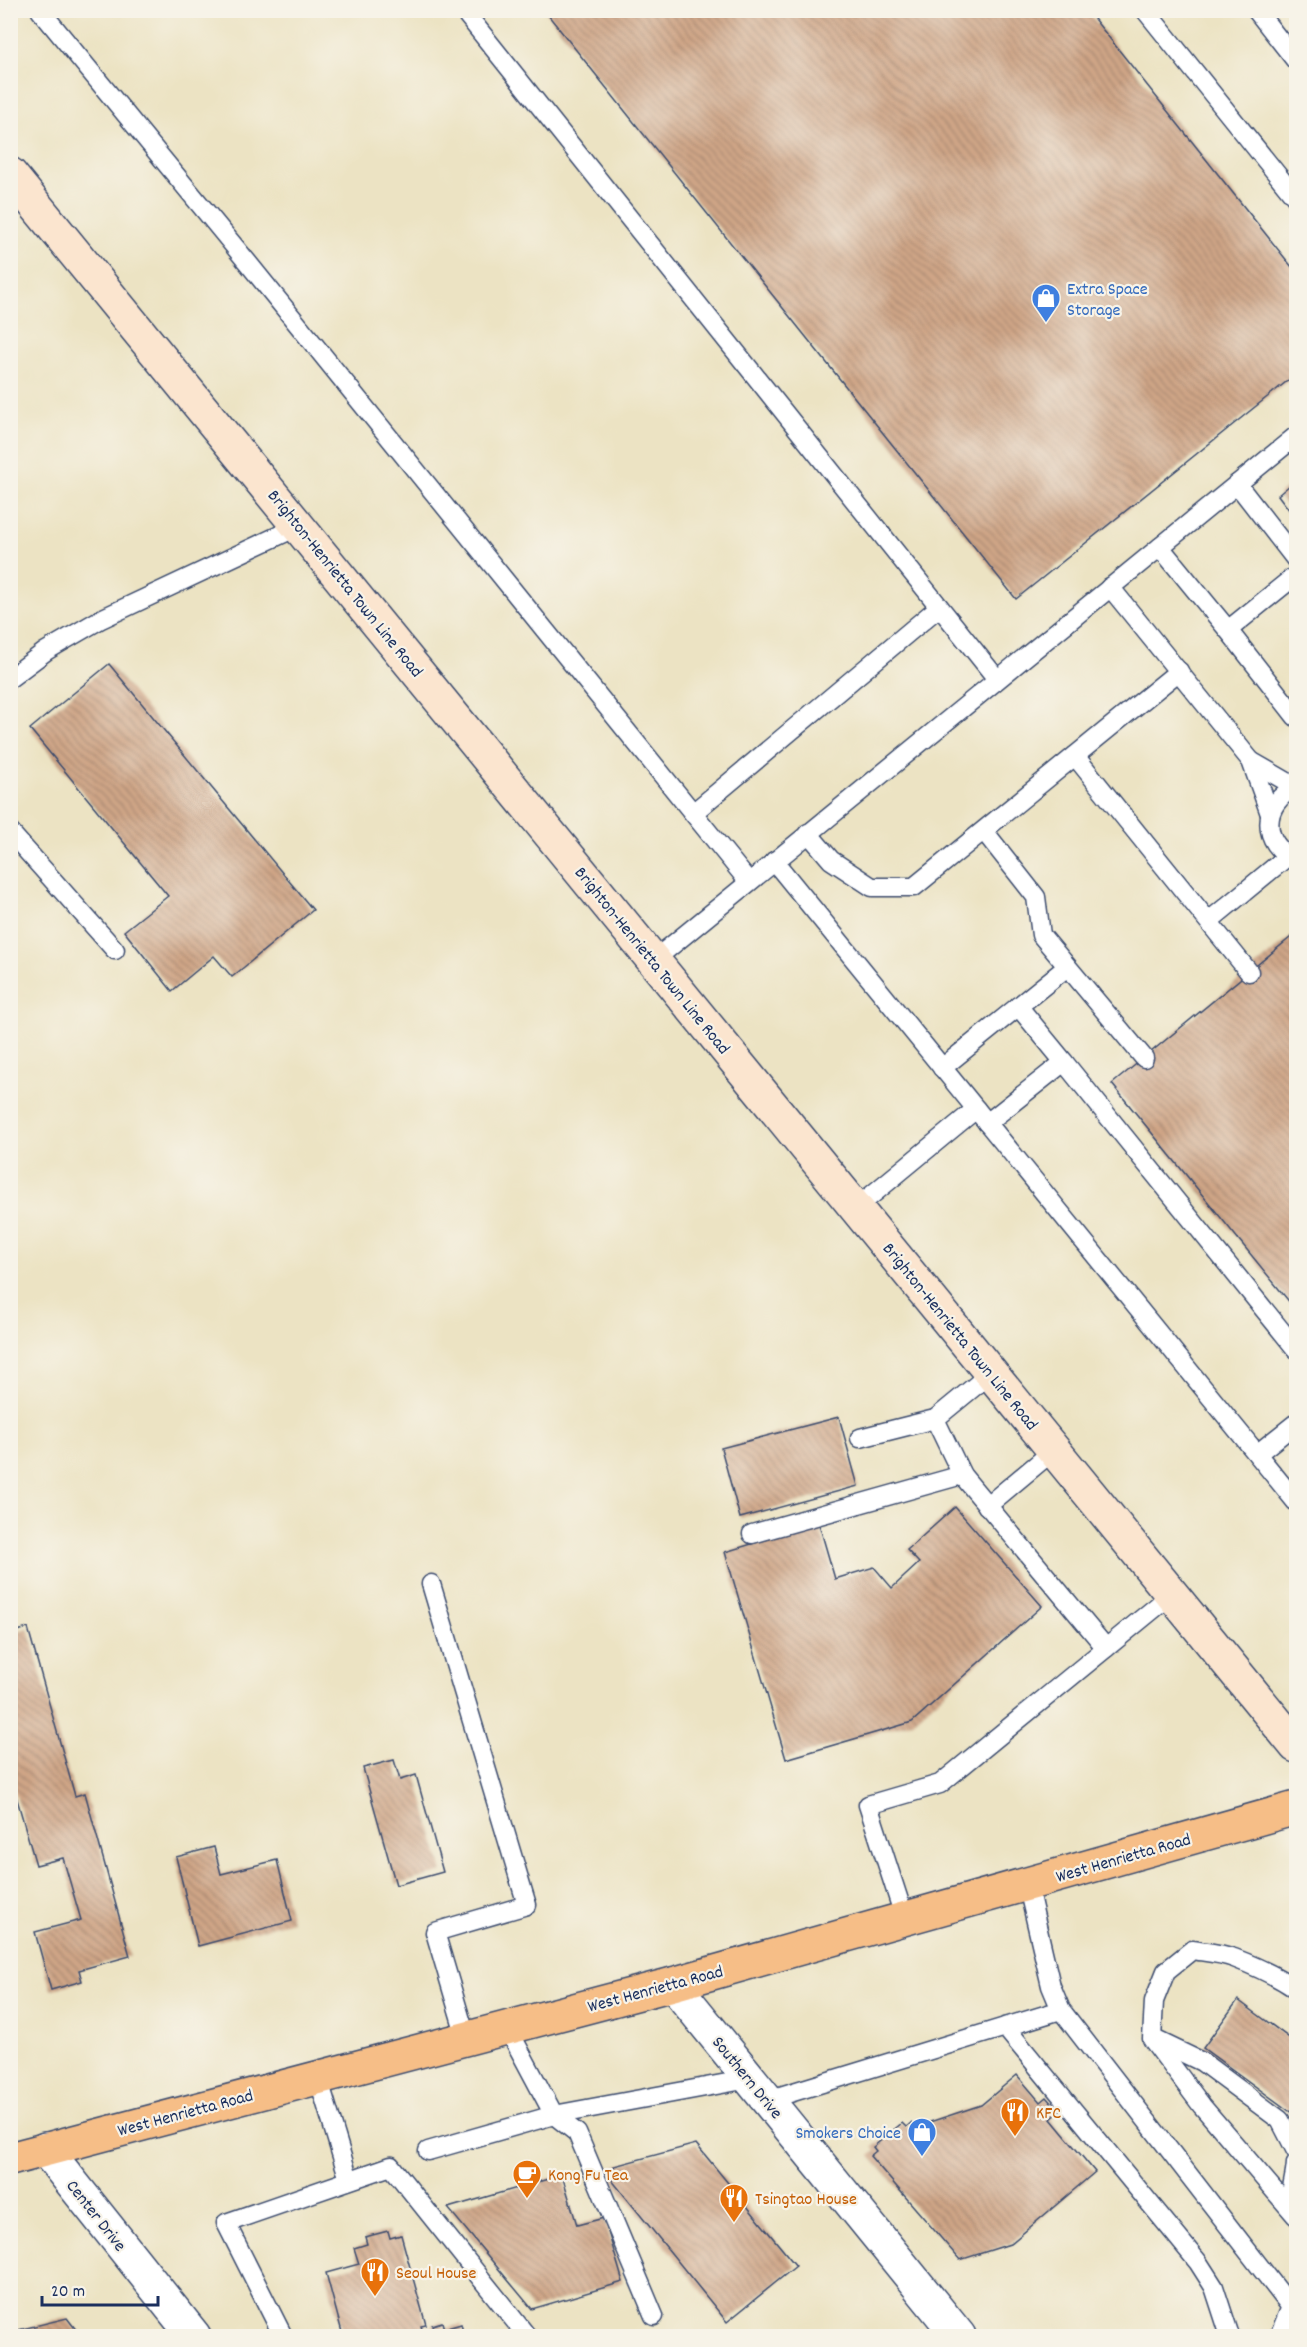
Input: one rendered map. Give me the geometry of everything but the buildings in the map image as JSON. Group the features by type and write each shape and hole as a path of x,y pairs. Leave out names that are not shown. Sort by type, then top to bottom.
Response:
{"main road":[{"name":"West Henrietta Road","path":"10,2159 673,1984 1296,1808"}],"street":[{"name":"Brighton-Henrietta Town Line Road","path":"13,182 299,526 1296,1746"},
{"name":"Southern Drive","path":"673,1984 959,2337"},
{"name":"Center Drive","path":"45,2149 194,2337"}],"lane":[{"path":"40,10 255,271 748,882"},
{"path":"463,10 997,679"},
{"path":"1145,10 1296,198"},
{"path":"1256,10 1296,61"},
{"path":"654,960 1296,436"},
{"path":"1237,484 1296,560"},
{"path":"10,678 46,651 101,619 299,526"},
{"path":"1160,547 1296,717"},
{"path":"1228,630 1296,575"},
{"path":"1110,587 1251,761 1270,814"},
{"path":"693,813 939,607"},
{"path":"808,832 831,860 872,887 914,887 1179,671"},
{"path":"1075,756 1249,972"},
{"path":"1251,761 1296,787"},
{"path":"1209,921 1292,858 1279,849 1272,838 1269,826 1270,814 1276,802 1284,793 1296,787"},
{"path":"984,831 1036,897 1041,935 1144,1058"},
{"path":"10,832 115,950"},
{"path":"774,861 1296,1502"},
{"path":"942,1068 1067,967"},
{"path":"1018,1006 1296,1349"},
{"path":"856,1208 982,1116 1065,1062"},
{"path":"860,1438 935,1419 992,1373"},
{"path":"935,1419 962,1475 1106,1648"},
{"path":"1257,1454 1296,1423"},
{"path":"987,1506 1054,1450"},
{"path":"752,1534 962,1475"},
{"path":"431,1584 527,1905 435,1932 466,2037"},
{"path":"905,1919 868,1805 940,1784 1172,1594"},
{"path":"1027,1883 1051,1986 1061,2010 1294,2304 1279,2337"},
{"path":"1293,2212 1202,2106 1152,2039 1154,2001 1167,1971 1192,1950 1232,1957 1277,1976 1296,1989"},
{"path":"428,2151 554,2115 758,2089 1005,2028 1061,2010"},
{"path":"507,2027 554,2115 577,2133 654,2316"},
{"path":"1005,2028 1198,2262 1214,2287 1230,2337"},
{"path":"1152,2039 1202,2062 1280,2120 1296,2151"},
{"path":"318,2077 349,2180"},
{"path":"1293,2212 1290,2190 1296,2172 1296,2163"},
{"path":"283,2337 226,2223 391,2166 527,2337"}],"place":[{"name":"Extra Space Storage","path":"1046,324"},
{"name":"KFC","path":"1015,2138"},
{"name":"Smokers Choice","path":"922,2158"},
{"name":"Kong Fu Tea","path":"527,2200"},
{"name":"Tsingtao House","path":"734,2224"},
{"name":"Seoul House","path":"375,2298"}]}
